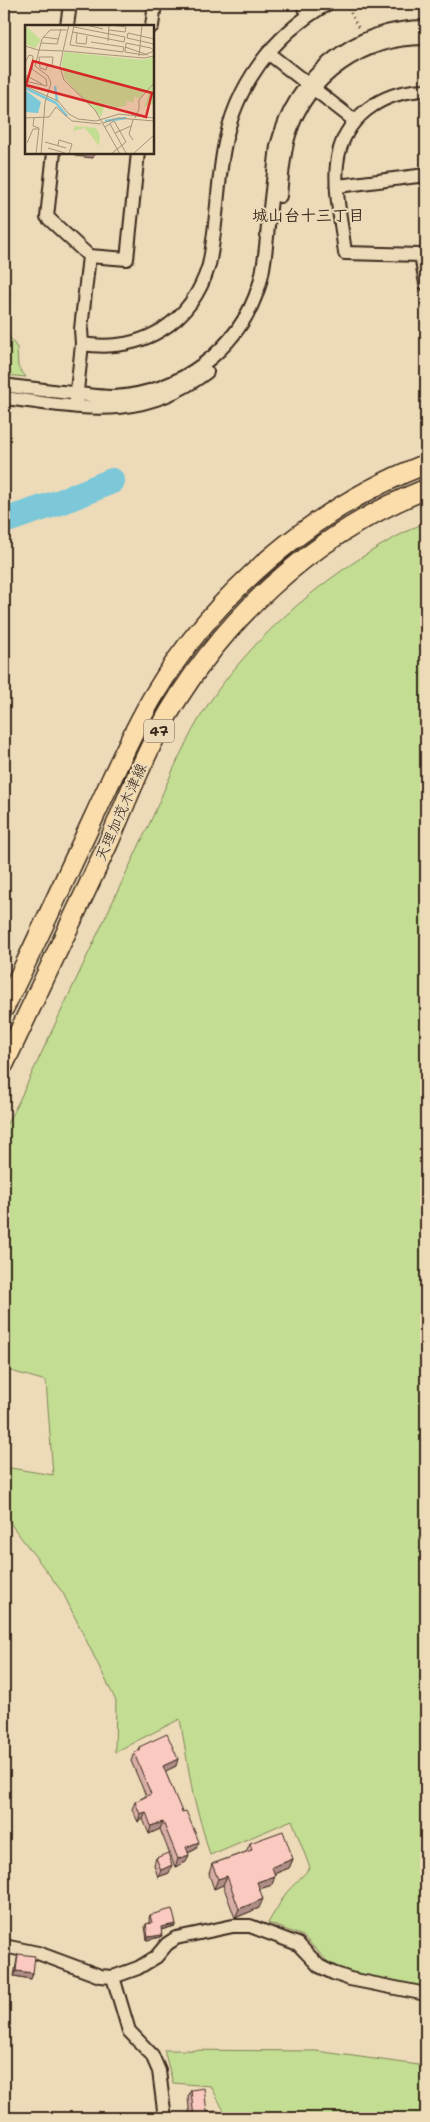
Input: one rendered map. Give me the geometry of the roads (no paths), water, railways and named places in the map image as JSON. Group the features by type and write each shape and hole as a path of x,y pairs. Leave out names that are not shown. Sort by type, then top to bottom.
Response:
{"main road":[{"name":"天理加茂木津線","path":"4,1008 131,736 154,694 191,641 256,570 300,535 362,495 426,464"},
{"name":"天理加茂木津線","path":"4,1064 157,734 173,706 205,659 253,603 305,558 362,520 426,489"}],"street":[{"path":"67,25 70,4"},
{"path":"152,25 155,4"},
{"path":"82,344 108,346 123,344 150,336 175,320 192,300 205,278 210,258 224,148 229,128 244,88 268,53 306,9 327,4"},
{"path":"4,385 112,397 137,394 162,387 201,366 234,335 252,303 263,269 277,146 281,131 294,102 332,59 360,42 398,29 426,27"},
{"path":"4,398 75,407 106,409 126,407 164,397 182,389 206,373 239,340 258,307 270,270 286,148 310,86 343,62 370,47 400,39 426,38"},
{"path":"268,53 354,121"},
{"path":"426,90 392,95 363,112 354,121 342,142 337,166 345,253 421,254 426,284"},
{"path":"54,154 47,217 89,256 127,259 138,154"},
{"path":"338,186 426,175"},
{"path":"75,407 89,256"},
{"path":"4,1946 38,1953 100,1976 113,1977 138,1968 156,1957 167,1944 176,1938 233,1926 250,1926 298,1944 319,1966 333,1974 426,1994"},
{"path":"113,1977 128,2031 152,2055 159,2071 165,2118"}],"waterway":[{"path":"4,521 63,501 112,481"}],"district":[{"name":"城山台十三丁目","path":"308,215"}]}
